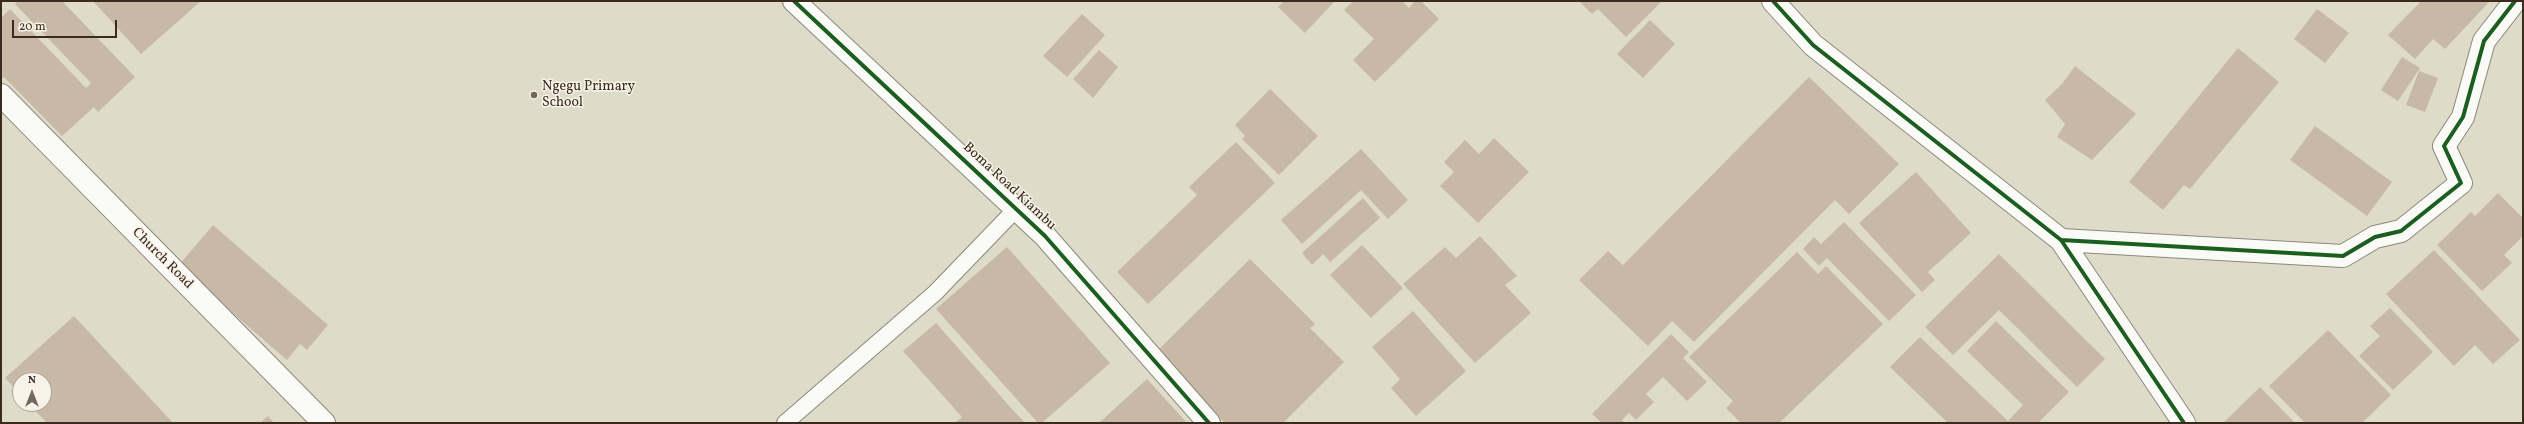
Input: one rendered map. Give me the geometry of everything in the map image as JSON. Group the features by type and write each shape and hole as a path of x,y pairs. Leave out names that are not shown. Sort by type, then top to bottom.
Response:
{"street":[{"name":"Boma Road Kiambu","path":"794,1 1045,236 1209,423"},
{"path":"1773,1 1813,45 2061,240 2184,423"},
{"path":"2061,240 2343,256 2375,237 2401,231 2461,183 2444,146 2462,117 2484,41 2515,1"},
{"name":"Church Road","path":"1,95 324,423"}],"lane":[{"path":"785,423 935,293 1016,209"}],"building":[{"path":"18,1 62,1 135,77 98,112 94,107 62,136 4,77 1,80 1,18 10,9 86,88 91,83 15,4"},
{"path":"93,1 201,1 141,54"},
{"path":"1284,1 1335,1 1305,33 1278,7"},
{"path":"1353,1 1402,1 1409,8 1415,1 1421,1 1439,19 1375,82 1353,60 1374,39 1344,10"},
{"path":"1579,1 1662,1 1626,37 1598,9 1592,14"},
{"path":"2421,1 2490,1 2445,49 2433,39 2415,59 2388,35"},
{"path":"2317,9 2349,33 2325,63 2294,39"},
{"path":"1082,14 1105,35 1067,77 1043,56"},
{"path":"1650,20 1675,44 1643,78 1617,54"},
{"path":"2238,48 2279,82 2190,189 2184,185 2163,210 2129,182"},
{"path":"1099,50 1118,67 1093,98 1073,79"},
{"path":"2402,57 2420,68 2398,101 2381,90"},
{"path":"2075,66 2136,114 2092,160 2057,137 2065,124 2045,100 2062,84"},
{"path":"2419,71 2438,78 2425,112 2406,105"},
{"path":"1809,77 1899,164 1849,214 1835,200 1694,342 1672,321 1648,346 1579,280 1608,251 1623,265"},
{"path":"1270,89 1318,136 1279,175 1242,139 1245,136 1235,125"},
{"path":"2315,126 2392,182 2367,216 2290,160"},
{"path":"1494,138 1529,172 1478,223 1440,186 1454,172 1444,162 1465,140 1479,154"},
{"path":"1236,142 1275,183 1148,304 1117,272 1197,195 1189,187"},
{"path":"1361,149 1408,200 1388,219 1361,190 1302,244 1281,220"},
{"path":"1916,172 1971,233 1928,272 1935,280 1922,292 1859,223"},
{"path":"2498,193 2523,218 2523,236 2504,255 2512,263 2482,291 2437,245 2471,212 2475,216"},
{"path":"1363,198 1380,218 1330,262 1323,254 1312,265 1302,253"},
{"path":"1844,222 1916,295 1889,321 1827,258 1819,266 1803,249 1814,237 1821,244"},
{"path":"213,225 328,325 307,350 300,344 287,360 178,266"},
{"path":"1480,236 1517,276 1505,285 1531,313 1475,363 1403,284 1445,247 1456,258"},
{"path":"1362,245 1403,288 1371,318 1330,275"},
{"path":"1007,247 1110,363 1042,423 1038,423 936,309"},
{"path":"2434,250 2520,340 2493,364 2475,345 2454,366 2386,294"},
{"path":"1797,252 1818,274 1826,266 1883,324 1779,423 1741,423 1726,408 1733,401 1689,357"},
{"path":"1999,254 2105,359 2077,387 1999,310 1953,355 1925,327"},
{"path":"1250,259 1315,324 1310,328 1344,362 1283,423 1225,423 1155,353"},
{"path":"2390,308 2433,352 2393,390 2359,356 2380,336 2370,326"},
{"path":"1413,311 1466,371 1416,416 1391,388 1400,379 1372,347"},
{"path":"74,316 173,423 47,423 37,412 52,412 52,372 12,372 12,385 5,378"},
{"path":"1996,321 2069,392 2038,423 1948,423 1890,367 1920,337 2008,421 2023,405 1967,351"},
{"path":"936,323 1025,423 955,423 962,417 903,351"},
{"path":"2328,330 2391,395 2362,423 2305,423 2269,386"},
{"path":"1671,334 1689,352 1683,358 1707,382 1687,401 1663,377 1646,394 1654,402 1636,420 1629,413 1622,420 1625,423 1602,423 1592,414"},
{"path":"1147,379 1187,423 1099,423"},
{"path":"2260,387 2295,423 2223,423"},
{"path":"268,416 274,423 260,423"}],"cycle path":[{"path":"794,1 1045,236 1209,423"},
{"path":"1773,1 1813,45 2061,240 2184,423"},
{"path":"2061,240 2343,256 2375,237 2401,231 2461,183 2444,146 2463,117 2484,41 2515,1"}],"place":[{"name":"Ngegu Primary School","path":"534,95"}]}
